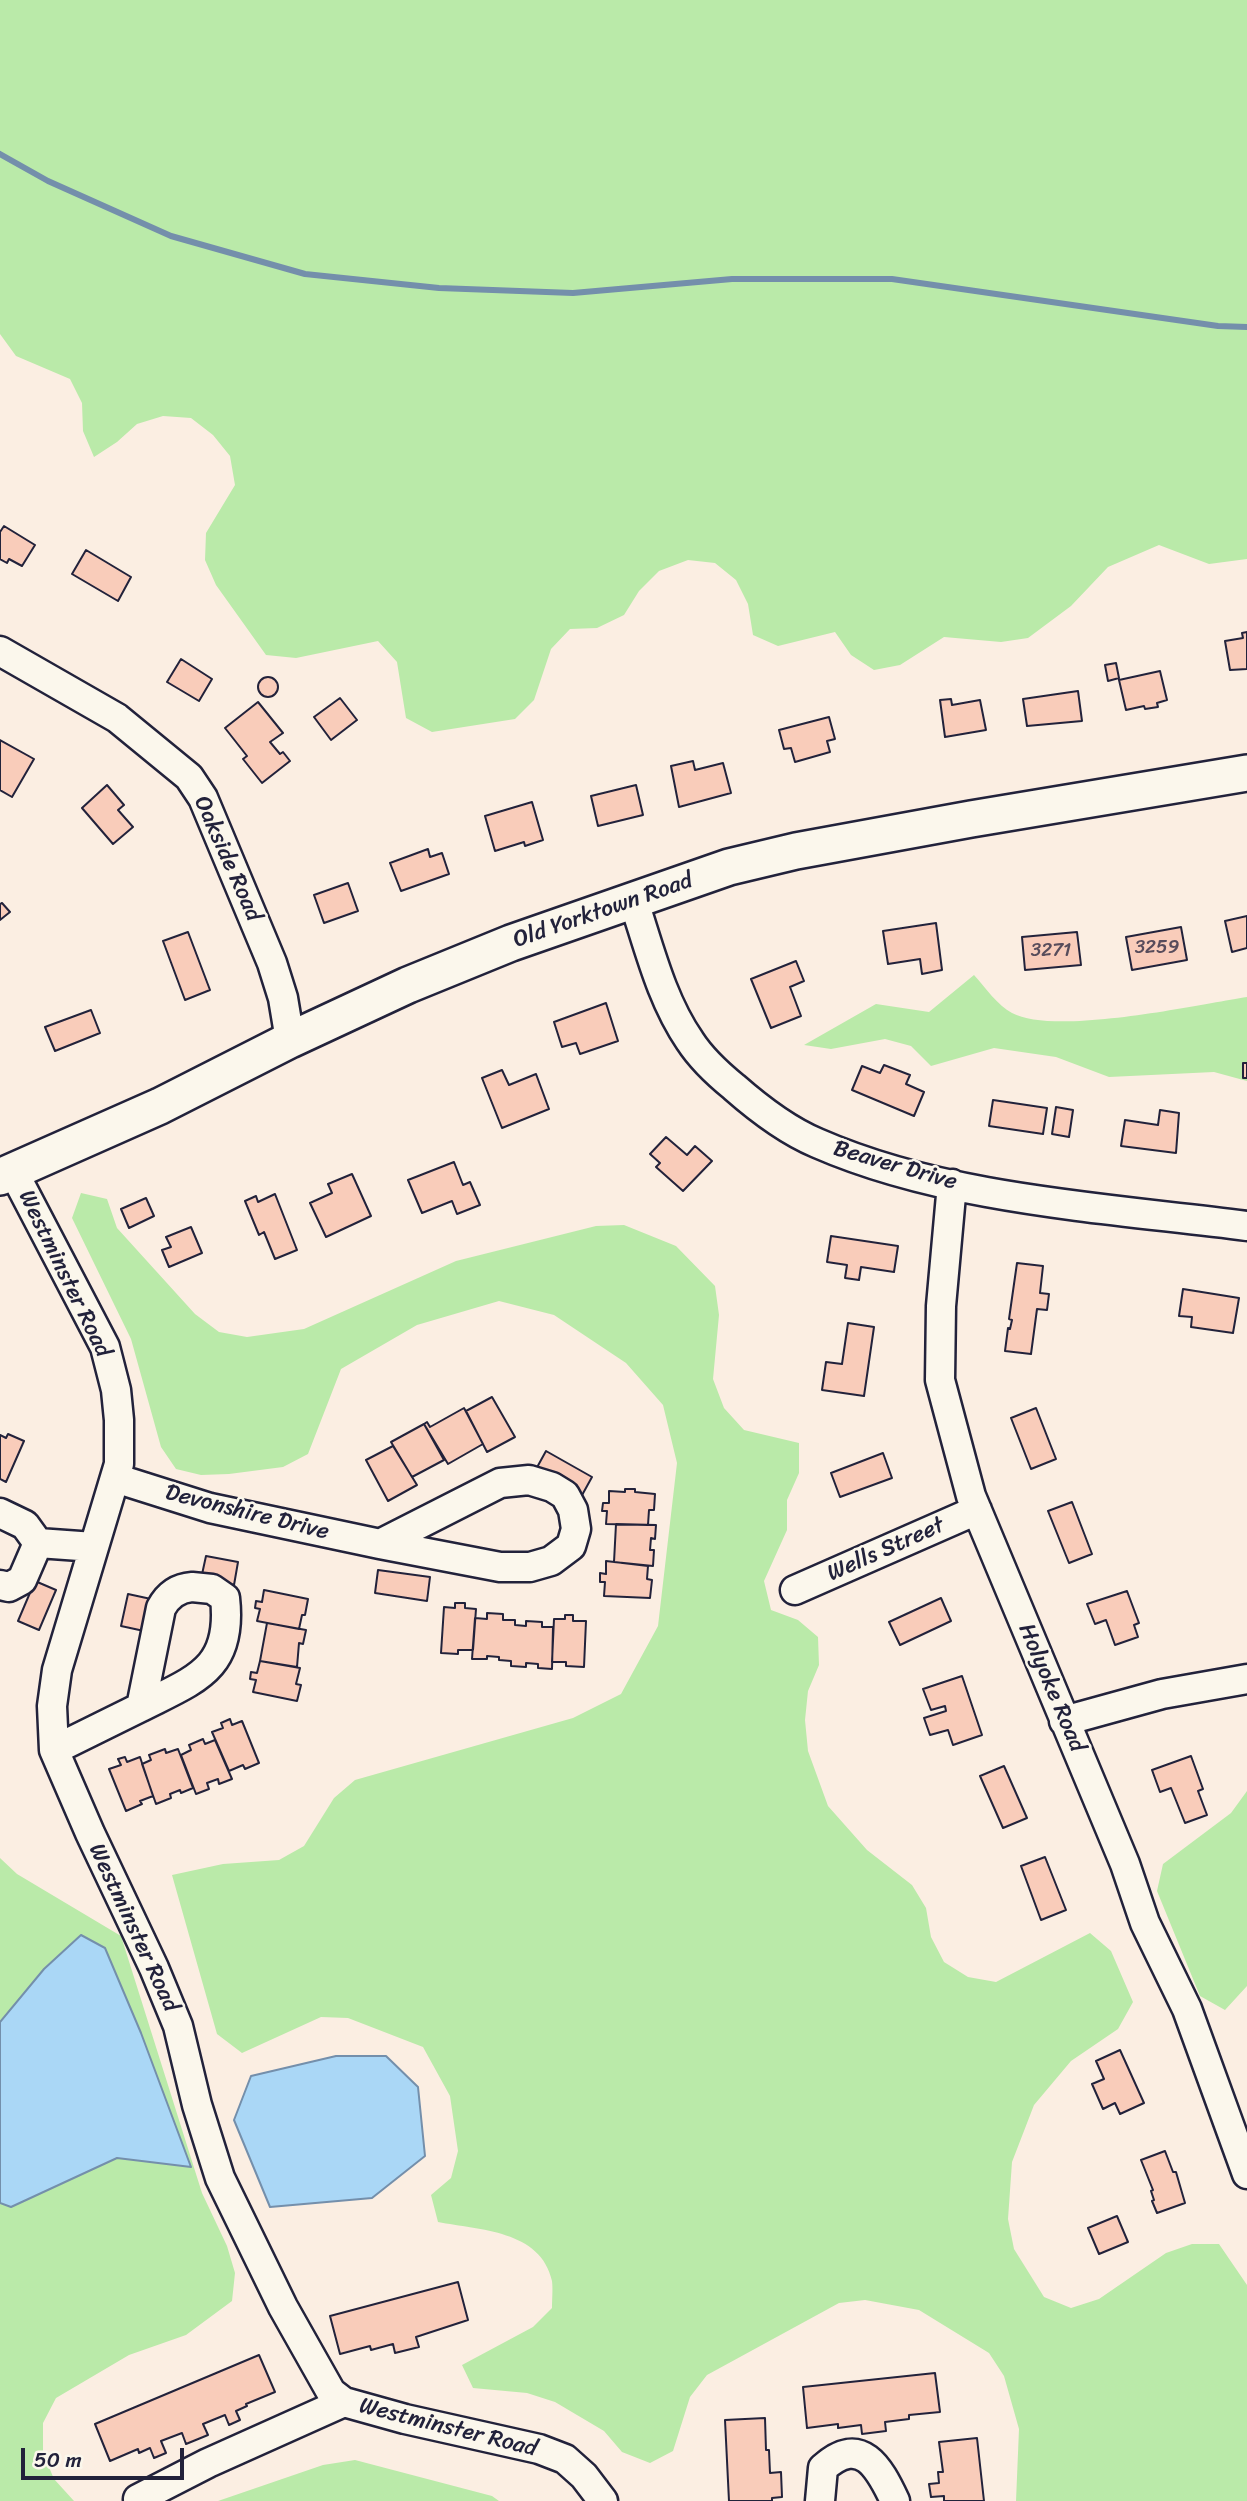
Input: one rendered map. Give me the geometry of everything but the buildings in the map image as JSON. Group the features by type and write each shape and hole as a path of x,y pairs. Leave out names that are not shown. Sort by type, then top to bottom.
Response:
{"main road":[{"name":"Old Yorktown Road","path":"7,1174 160,1106 290,1040 408,985 511,943 729,867 796,851 979,817 1247,773"}],"street":[{"name":"Oakside Road","path":"0,651 117,718 190,777 203,798 272,962 283,998 290,1040"},
{"name":"Beaver Drive","path":"633,899 661,985 690,1042 722,1077 765,1114 814,1142 876,1166 952,1184 1039,1200 1247,1226"},
{"name":"Westminster Road","path":"7,1174 105,1347 116,1390 119,1420 119,1464 57,1670 52,1706 54,1750 178,2026 197,2105 220,2178 283,2308 331,2392 344,2402 405,2419 539,2449 565,2459 584,2476 603,2501"},
{"name":"Holyoke Road","path":"952,1184 941,1306 940,1380 971,1496 1125,1864 1145,1923 1187,2010 1247,2174"},
{"name":"Devonshire Drive","path":"115,1478 210,1508 380,1544 499,1567 530,1567 551,1561 571,1546 576,1529 573,1510 565,1495 529,1480 499,1483 380,1544"},
{"name":"Wells Street","path":"795,1590 977,1510"},
{"path":"0,1513 25,1525 38,1544"},
{"path":"38,1544 94,1547"},
{"path":"0,1585 9,1587 22,1580 38,1544"},
{"path":"1064,1721 1162,1694 1247,1679"},
{"path":"54,1750 141,1707"},
{"path":"138,2499 208,2463 344,2402"},
{"path":"820,2501 823,2468 841,2455 854,2454 868,2457 884,2477 895,2501"}],"green space":[{"path":"0,0 1247,0 1247,559 1209,564 1159,545 1108,567 1071,606 1028,638 1001,642 944,637 900,665 874,670 851,655 835,632 778,646 753,635 748,604 736,580 715,563 688,560 659,571 639,591 624,615 597,628 570,629 551,649 534,700 515,719 432,732 406,718 397,662 378,641 296,658 266,655 216,585 205,560 206,533 235,485 230,456 213,435 191,418 163,416 137,424 117,442 94,457 83,431 82,403 70,379 16,356 0,334"},
{"path":"974,975 1007,1010 1032,1019 1060,1021 1126,1017 1247,997 1247,1081 1214,1072 1109,1077 1056,1057 994,1048 931,1066 911,1046 885,1039 831,1049 804,1045 876,1004 929,1012"},
{"path":"81,1193 107,1199 117,1228 195,1314 219,1332 247,1337 304,1329 456,1261 596,1226 624,1225 676,1246 715,1286 719,1315 713,1379 724,1408 744,1430 799,1443 799,1473 787,1500 787,1530 764,1581 771,1610 798,1620 818,1637 819,1665 808,1691 805,1720 808,1751 828,1806 867,1850 912,1885 926,1908 931,1937 944,1962 968,1977 996,1982 1090,1933 1111,1951 1133,2002 1118,2029 1071,2061 1034,2105 1012,2162 1008,2219 1014,2249 1044,2297 1071,2308 1099,2299 1166,2253 1192,2244 1219,2244 1247,2285 1247,2501 1016,2501 1019,2429 1004,2376 989,2353 919,2310 865,2300 839,2303 707,2375 690,2397 673,2451 650,2463 622,2452 604,2431 555,2402 527,2393 473,2388 462,2365 533,2327 552,2308 552,2281 546,2264 535,2251 522,2242 506,2235 438,2222 431,2195 451,2178 458,2151 450,2096 423,2047 348,2018 321,2017 242,2053 217,2034 172,1875 223,1864 279,1860 304,1846 334,1798 355,1780 573,1718 621,1694 658,1626 677,1463 663,1405 626,1363 554,1315 499,1301 417,1325 341,1369 308,1454 283,1467 229,1474 201,1475 176,1469 161,1447 131,1339 72,1218"},
{"path":"1247,1791 1247,1986 1225,2010 1200,1996 1157,1891 1163,1864 1231,1813"},
{"path":"0,1858 17,1874 121,1936 202,2193 227,2246 235,2273 232,2301 186,2335 129,2355 56,2398 43,2423 43,2453 54,2479 74,2501 0,2501"},
{"path":"355,2460 492,2496 499,2501 218,2501 323,2465"}],"water":[{"path":"81,1935 105,1948 141,2033 191,2167 117,2158 11,2207 0,2203 0,2022 44,1969"},
{"path":"336,2056 386,2056 418,2087 425,2156 372,2198 270,2207 234,2120 251,2076"}],"waterway":[{"path":"0,154 48,181 171,236 305,274 439,288 573,293 732,279 892,279 1218,326 1247,327"}]}
